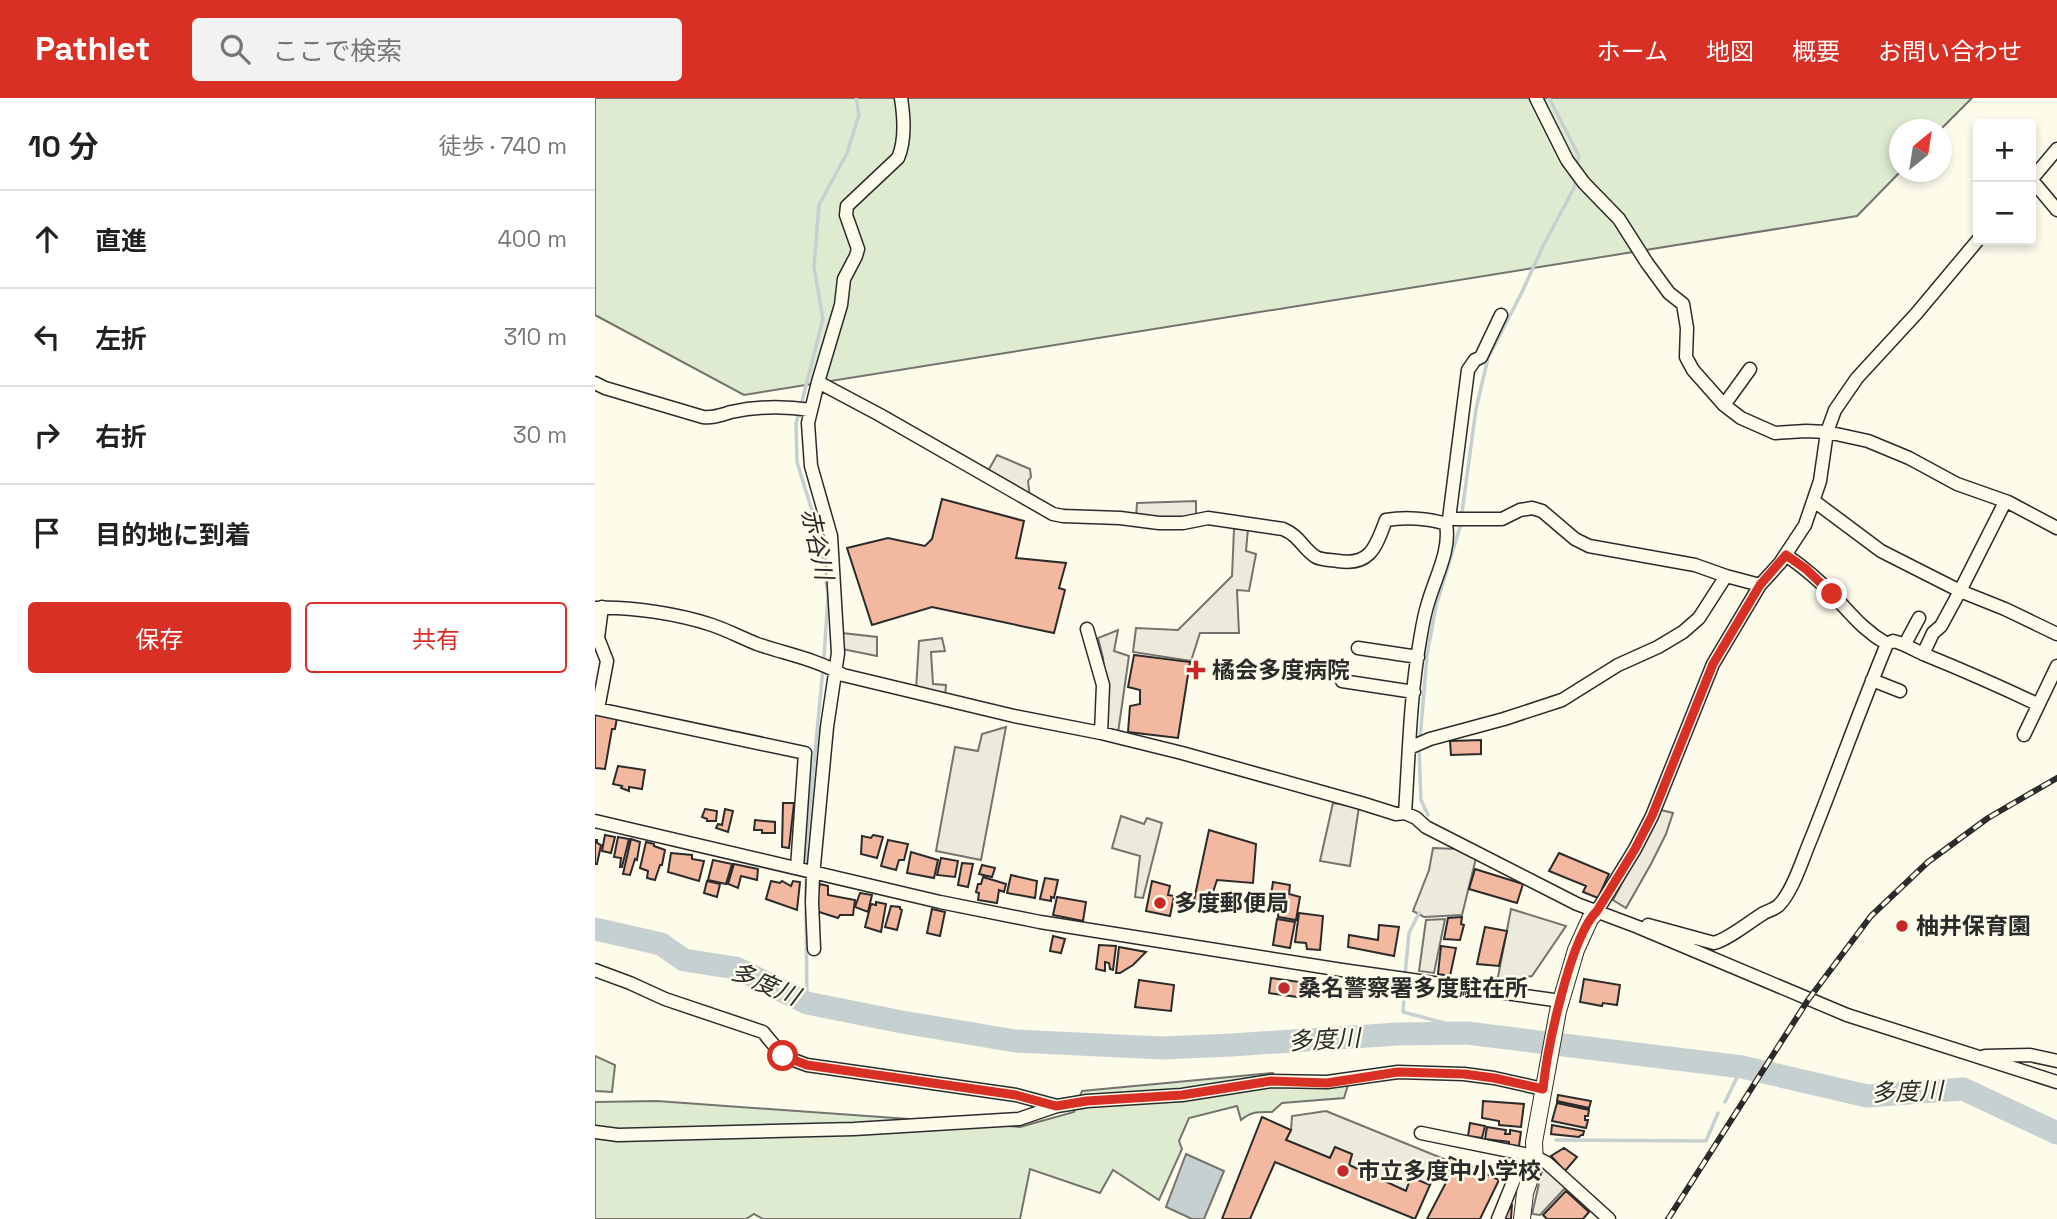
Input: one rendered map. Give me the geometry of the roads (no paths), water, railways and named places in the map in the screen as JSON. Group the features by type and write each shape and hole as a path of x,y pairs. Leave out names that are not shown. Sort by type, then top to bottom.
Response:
{"street":[{"path":"814,949 812,902 827,727 838,653 831,536 811,466 808,423 841,304 843,279 856,256 857,249 846,215 847,206 898,158 903,136 901,98"},
{"path":"1536,98 1570,164 1584,183 1619,219 1669,293 1683,304 1687,328 1686,357 1693,370 1724,405 1741,418 1775,433 1827,432 1868,441 2057,528"},
{"path":"2036,174 2057,149"},
{"path":"2033,182 2057,210"},
{"path":"1498,1219 1534,1142 1559,1006 1576,950 1590,919 1635,849 1652,816 1713,664 1760,585 1786,555 1805,525 1820,481 1827,432 1835,410 1857,378 1974,245"},
{"path":"1405,813 1418,657 1427,605 1448,534 1468,370 1475,359 1481,356 1501,315"},
{"path":"1724,405 1749,369"},
{"path":"818,382 1053,514 1159,523 1183,523 1208,518 1283,528 1293,533 1317,558 1357,562 1368,556 1377,543 1386,520 1397,518 1448,522 1502,519 1531,508 1542,511 1575,540 1589,546 1695,565 1760,585"},
{"path":"595,383 703,417 715,418 730,412 773,406 811,410"},
{"path":"1814,501 1881,551 1960,591 2057,634"},
{"path":"1923,654 1960,591 2005,502"},
{"path":"1786,555 1806,569 1859,625 1887,645"},
{"path":"1409,748 1430,738 1504,719 1562,700 1618,665 1683,632 1699,618 1726,576"},
{"path":"797,868 805,753 598,709 607,661 597,638 599,607 614,606 713,625 758,644 818,662 843,675 1014,716 1101,733 1397,814 1405,813 1426,827 1552,893 1847,1015 2057,1082"},
{"path":"1905,644 1919,618"},
{"path":"1087,629 1103,685 1101,733"},
{"path":"1638,927 1651,925 1714,943 1723,941 1778,906 1798,871 1872,680 1887,645 1893,641 2037,704"},
{"path":"1358,648 1418,657"},
{"path":"2024,735 2057,666"},
{"path":"1872,680 1900,691"},
{"path":"1342,681 1414,692"},
{"path":"595,821 940,902 1078,929 1417,981 1559,1006"},
{"path":"595,970 665,999 764,1032 783,1056 807,1065 1016,1095 1056,1106"},
{"path":"1978,1057 2030,1055 2057,1061"},
{"path":"595,1132 618,1135 962,1124 1019,1119 1056,1106 1087,1101 1182,1095 1271,1081 1327,1083 1398,1072 1464,1074 1543,1086"},
{"path":"1421,1133 1529,1156 1545,1162 1609,1219"},
{"path":"1522,1219 1525,1193 1535,1164 1529,1156"}],"waterway":[{"name":"赤谷川","path":"801,405 823,319 814,267 819,205 847,153 859,115 856,98"},
{"path":"1549,98 1579,156 1577,166"},
{"path":"1420,740 1427,655 1436,606 1460,527 1476,409 1488,358 1574,188 1576,177"},
{"name":"赤谷川","path":"799,413 796,423 797,462 820,537 828,596 806,848 806,897"},
{"path":"1419,748 1421,800 1428,815"},
{"name":"赤谷川","path":"806,911 807,1003"},
{"path":"1405,975 1409,933 1419,913"},
{"name":"多度川","path":"595,929 661,944 684,960 736,968 807,1003 1015,1041 1162,1048 1398,1034 1467,1033 1742,1067 1867,1096 1963,1089 2057,1133"},
{"path":"1405,982 1403,1012 1452,1025 1462,1033"},
{"path":"1725,1102 1742,1067"},
{"path":"1556,1140 1706,1141 1718,1113"}],"railway":[{"path":"1668,1219 1808,1000 1871,916 1928,862 1988,818 2057,778"}],"place":[{"name":"橘会多度病院","path":"1196,670"},
{"name":"多度郵便局","path":"1160,903"},
{"name":"柚井保育園","path":"1902,926"},
{"name":"桑名警察署多度駐在所","path":"1284,988"},
{"name":"市立多度中小学校","path":"1343,1171"}]}
